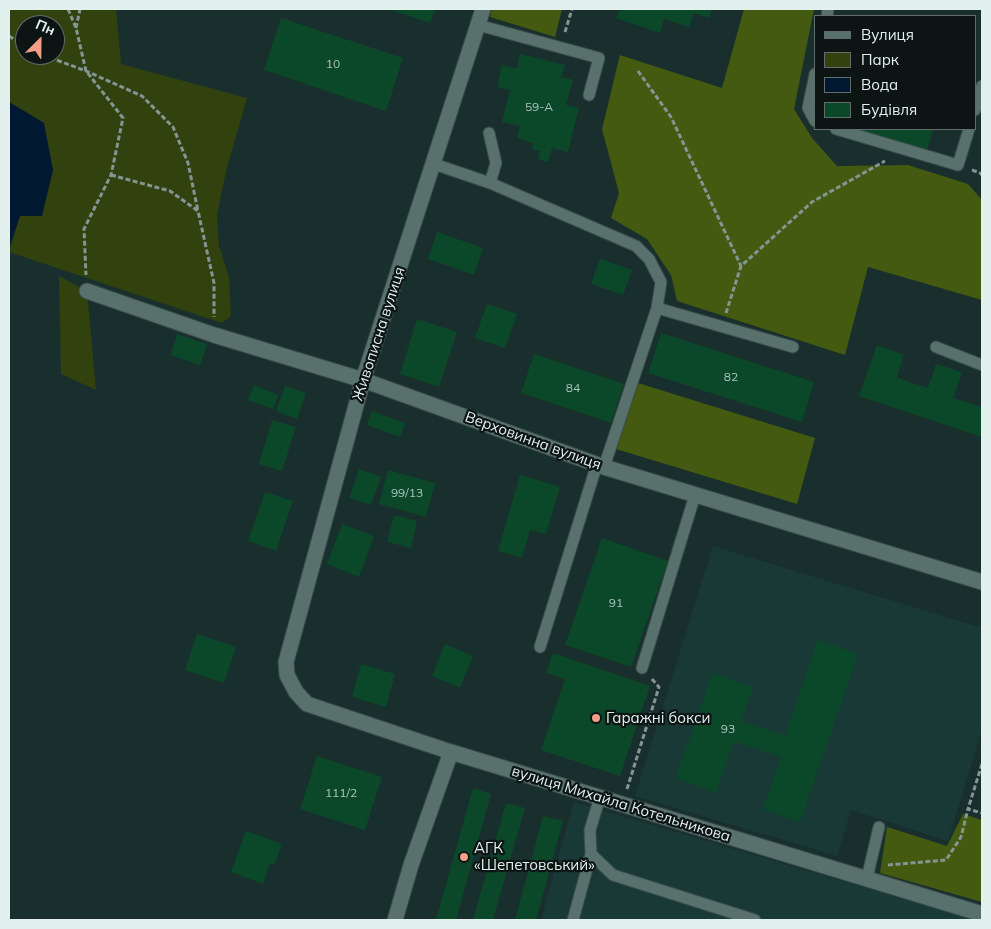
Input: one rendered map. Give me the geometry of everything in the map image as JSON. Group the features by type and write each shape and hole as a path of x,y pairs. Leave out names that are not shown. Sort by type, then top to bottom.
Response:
{"street":[{"name":"Живописна вулиця","path":"286,662 363,380 483,9"},
{"name":"Верховинна вулиця","path":"87,291 214,335 363,380 600,465 982,582"},
{"name":"вулиця Михайла Котельникова","path":"286,662 287,675 296,692 307,704 451,752 622,804 868,873 982,914"},
{"path":"395,920 411,865 451,752"}],"lane":[{"path":"478,25 599,58 589,95"},
{"path":"814,79 808,108 814,119"},
{"path":"976,107 982,86"},
{"path":"839,130 958,165 969,130"},
{"path":"489,133 496,163 490,183"},
{"path":"434,164 490,183 636,246 649,259 661,282 657,308 600,465 540,647"},
{"path":"657,308 794,346"},
{"path":"936,347 982,365"},
{"path":"642,668 695,494"},
{"path":"572,920 591,854 590,830 600,797"},
{"path":"868,873 880,827"},
{"path":"591,854 613,875 755,920"}],"path":[{"path":"68,9 76,28 86,71 123,118 111,175 84,229 87,291"},
{"path":"76,28 80,9"},
{"path":"567,25 572,9"},
{"path":"65,63 142,96 173,128 188,163 214,283 214,335"},
{"path":"638,71 671,118 741,266"},
{"path":"730,298 741,266 812,202 905,150"},
{"path":"111,175 170,191 198,211"},
{"path":"622,804 659,687 642,668"},
{"path":"868,873 946,860 961,837 982,764"},
{"path":"968,809 982,813"}],"shaded area":[{"path":"713,546 982,628 982,729 948,841 851,810 837,856 635,796"},
{"path":"574,802 975,920 541,920"}],"green space":[{"path":"9,9 116,9 121,64 247,98 226,171 217,215 219,246 229,277 231,316 222,323 9,252 44,123 9,102"},
{"path":"492,9 562,9 555,37 490,17"},
{"path":"744,9 814,9 794,109 812,138 837,166 908,165 968,184 982,200 982,300 868,267 845,355 677,301 671,275 647,239 611,218 619,193 602,129 620,55 722,88"},
{"path":"59,276 87,291 96,390 61,374"},
{"path":"638,383 815,438 797,504 616,449"},
{"path":"963,814 982,820 982,902 880,873 887,827 947,846"}],"water":[{"path":"9,102 44,123 53,170 42,216 20,216 9,248"}],"building":[{"path":"389,9 435,9 430,23"},
{"path":"620,9 712,9 709,18 694,13 689,27 664,19 660,33 616,18"},
{"path":"281,18 403,58 386,111 264,70"},
{"path":"520,54 565,65 561,77 573,80 566,105 579,108 568,152 552,148 548,162 538,159 540,151 532,149 533,143 517,138 520,126 502,122 510,90 497,87 502,65 517,69"},
{"path":"844,130 933,130 926,154"},
{"path":"437,232 483,248 474,275 428,259"},
{"path":"600,259 632,270 623,295 591,284"},
{"path":"487,304 517,314 505,348 475,338"},
{"path":"417,319 457,332 439,387 400,374"},
{"path":"661,333 814,382 802,422 648,373"},
{"path":"177,334 207,344 200,365 171,355"},
{"path":"877,345 904,355 897,378 928,388 936,364 962,372 953,398 982,407 982,437 859,396"},
{"path":"534,354 624,384 611,423 521,393"},
{"path":"254,385 278,395 273,409 248,400"},
{"path":"285,386 306,393 297,419 276,411"},
{"path":"372,411 405,423 400,437 367,425"},
{"path":"272,420 296,427 282,471 259,464"},
{"path":"359,469 381,477 371,505 349,498"},
{"path":"388,470 435,483 426,517 379,504"},
{"path":"520,475 560,487 546,534 530,530 522,558 498,551"},
{"path":"265,492 293,501 276,551 248,541"},
{"path":"394,515 417,521 411,548 387,542"},
{"path":"342,524 374,536 359,577 327,564"},
{"path":"602,538 668,561 631,667 565,645"},
{"path":"197,634 236,647 224,683 185,670"},
{"path":"818,640 858,654 800,822 763,809 781,757 734,741 716,793 676,778 712,673 753,687 741,721 785,736"},
{"path":"445,644 473,656 460,688 432,676"},
{"name":"Гаражні бокси","path":"553,653 650,686 620,776 541,750 565,679 546,673"},
{"path":"361,664 395,674 386,707 352,697"},
{"path":"317,756 382,777 365,830 300,809"},
{"name":"АГК «Шепетовський»","path":"473,788 491,794 456,920 436,920"},
{"name":"АГК «Шепетовський»","path":"506,803 525,808 493,920 473,920"},
{"name":"АГК «Шепетовський»","path":"543,816 563,821 536,920 515,920"},
{"path":"246,831 282,844 274,865 270,863 263,884 231,872"}],"place":[{"name":"Гаражні бокси","path":"596,718"},
{"name":"АГК «Шепетовський»","path":"464,857"}]}
